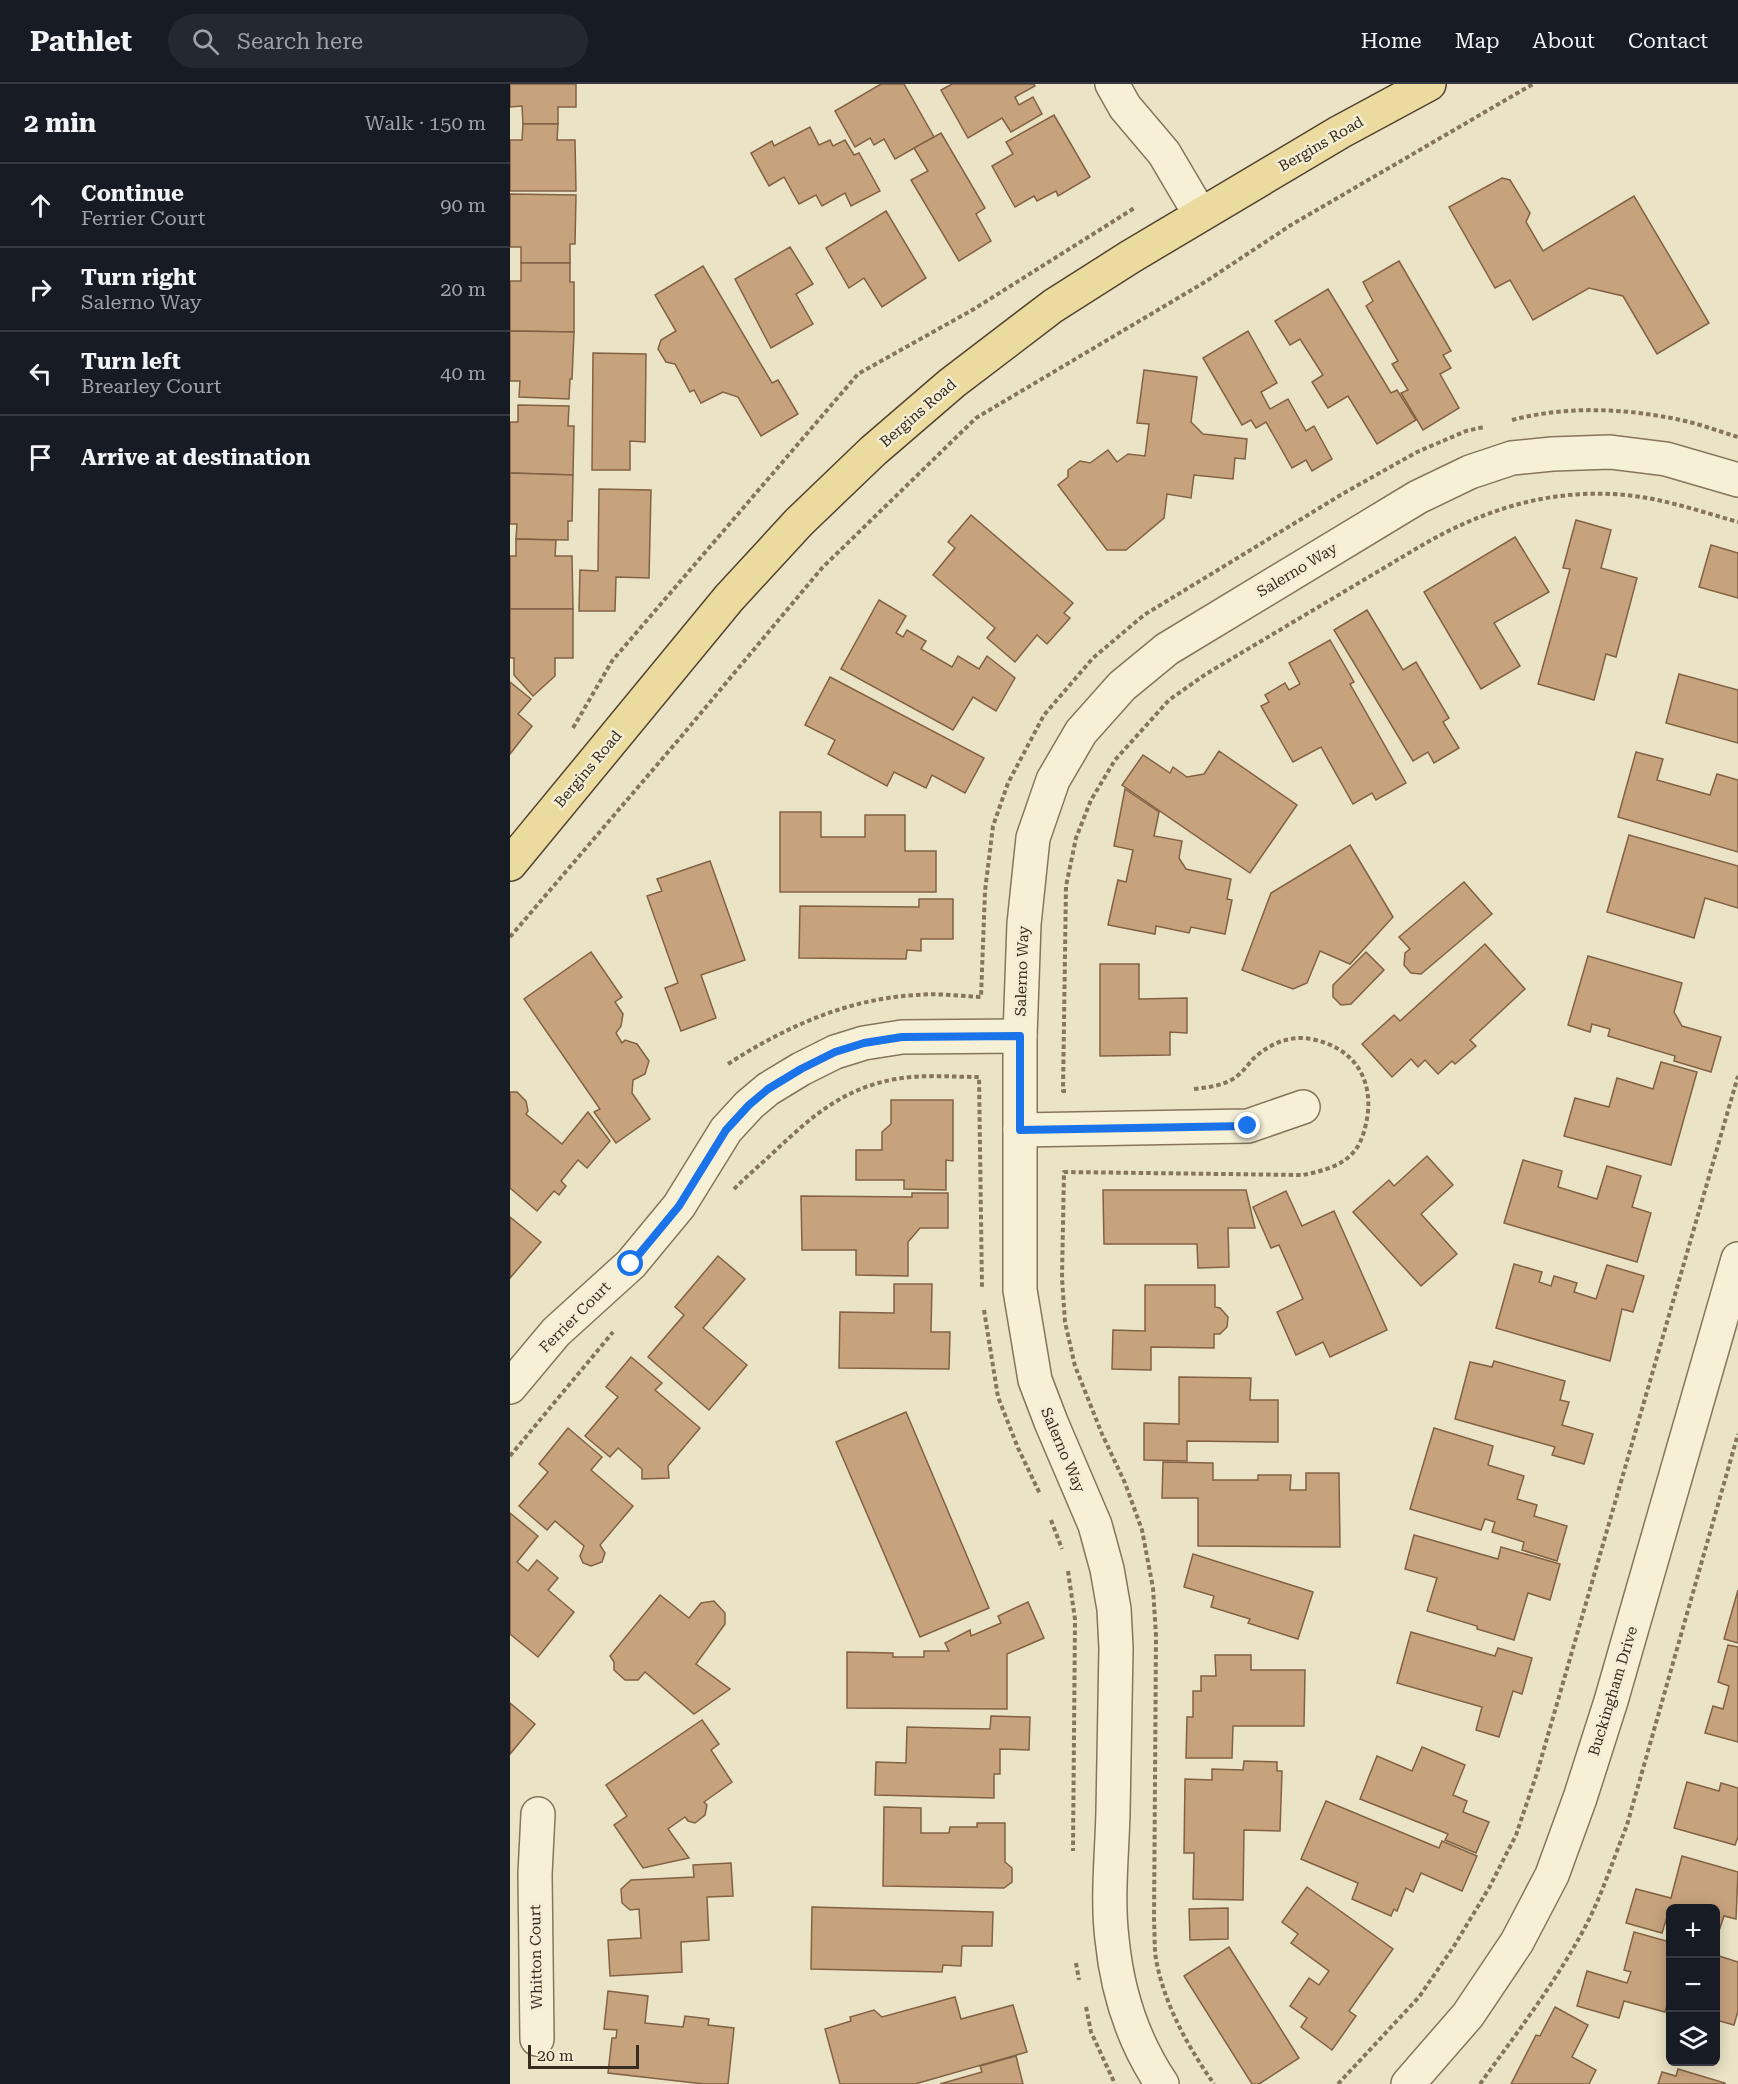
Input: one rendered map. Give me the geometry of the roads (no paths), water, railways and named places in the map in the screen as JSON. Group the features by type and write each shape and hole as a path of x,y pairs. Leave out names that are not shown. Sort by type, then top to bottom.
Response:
{"main road":[{"name":"Bergins Road","path":"510,864 729,598 815,506 873,451 961,376 1053,306 1190,220 1340,132 1429,84"}],"street":[{"path":"1118,95 1145,164 1190,220"},
{"name":"Salerno Way","path":"1162,2084 1150,2067 1131,2025 1112,1939 1116,1648 1114,1609 1107,1569 1095,1525 1039,1390 1027,1342 1020,1290 1020,1036 1024,924 1033,838 1053,780 1081,732 1122,686 1167,649 1418,497 1470,472 1512,458 1610,452 1666,459 1738,480"},
{"name":"Ferrier Court","path":"510,1387 556,1332 631,1264 679,1206 726,1130 749,1105 768,1089 818,1060 864,1043 902,1037 1020,1036"},
{"path":"1020,1130 1248,1126 1303,1107"},
{"name":"Buckingham Drive","path":"1408,2084 1468,2015 1517,1942 1552,1875 1611,1701 1738,1259"},
{"name":"Whitton Court","path":"537,2039 523,1874 538,1814"}]}
